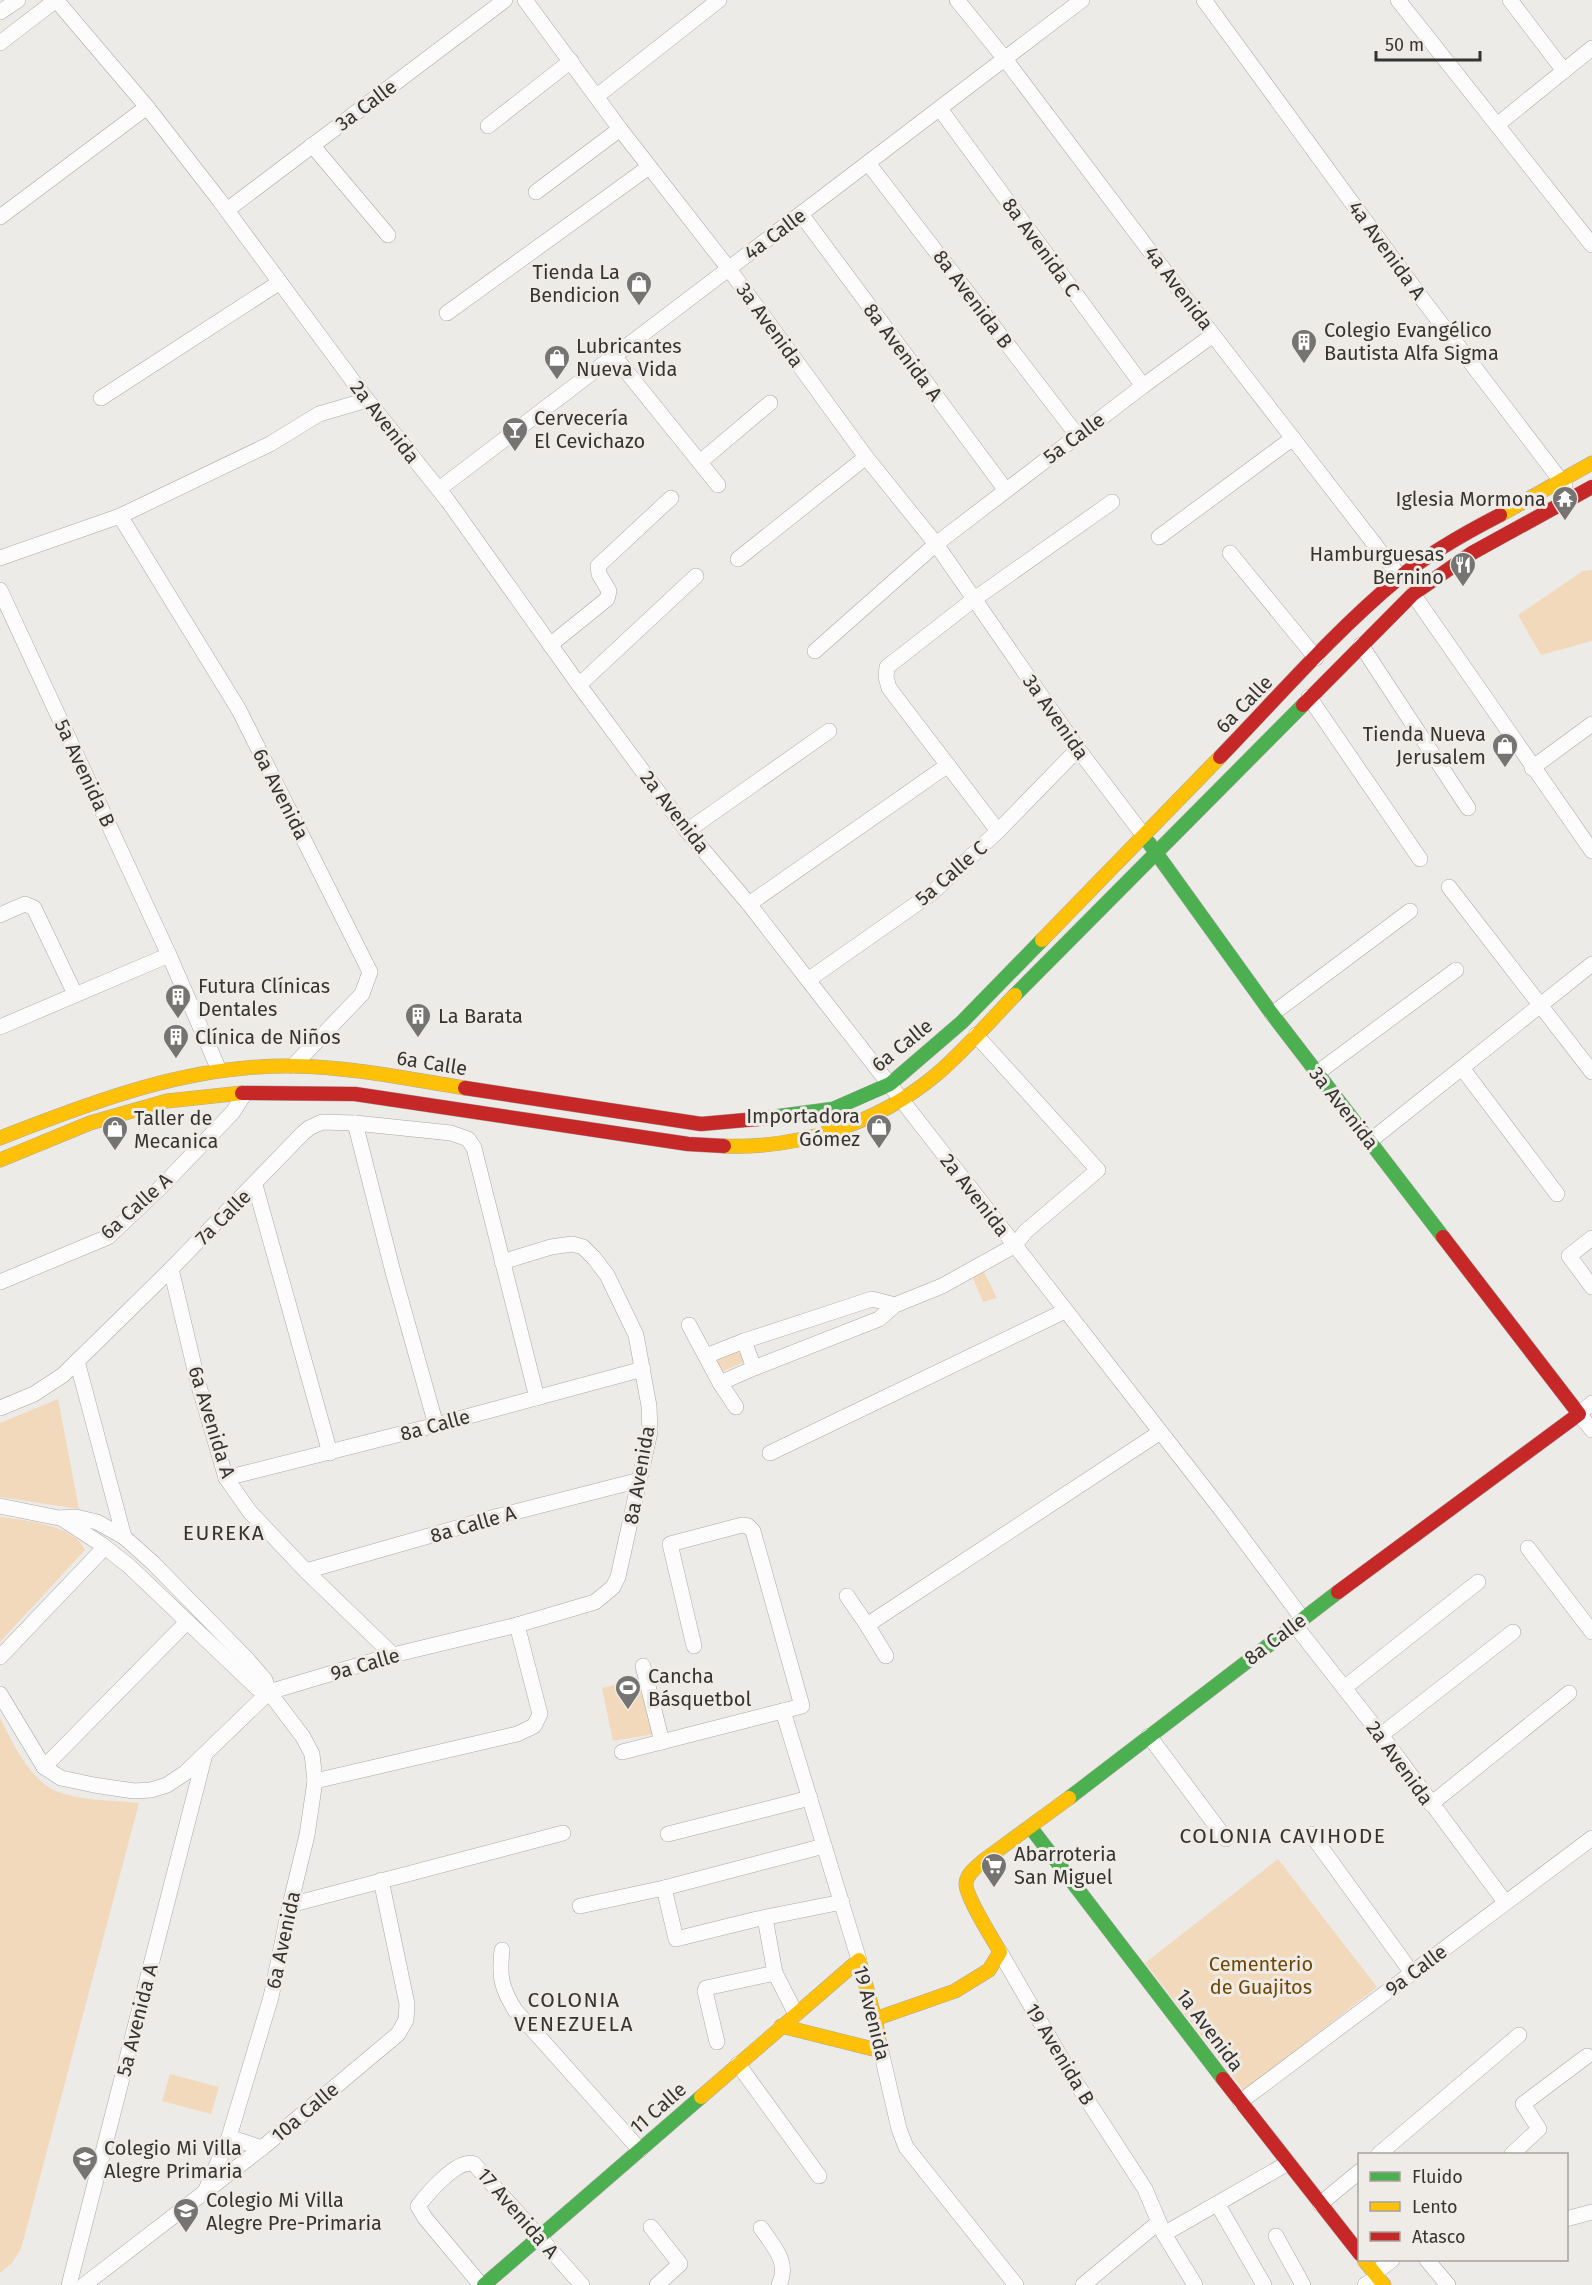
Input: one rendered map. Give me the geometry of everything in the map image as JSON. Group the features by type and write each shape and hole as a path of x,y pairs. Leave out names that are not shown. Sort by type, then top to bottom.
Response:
{"street":[{"path":"0,12 18,0"},
{"path":"0,43 56,0"},
{"name":"2a Avenida","path":"56,0 147,107 367,400 439,489 687,831 749,904 1159,1433 1223,1512 1344,1688 1505,1902"},
{"name":"3a Calle","path":"226,210 505,0"},
{"name":"3a Avenida","path":"525,0 620,129 729,269 866,457 936,544 1078,749 1144,836 1272,1014 1592,1430"},
{"path":"597,96 719,0"},
{"name":"4a Avenida","path":"957,0 1005,59 1400,577"},
{"name":"4a Calle","path":"439,489 1082,0"},
{"name":"4a Avenida A","path":"1204,0 1423,300 1573,498"},
{"path":"1398,0 1592,245"},
{"path":"1510,0 1564,71"},
{"path":"1497,125 1592,48"},
{"path":"488,126 571,61"},
{"path":"0,217 147,107"},
{"name":"8a Avenida C","path":"940,109 1143,386"},
{"path":"536,192 620,129"},
{"path":"312,145 388,235"},
{"name":"8a Avenida B","path":"868,163 1077,435"},
{"path":"447,314 649,167"},
{"name":"8a Avenida A","path":"801,214 1005,489"},
{"path":"101,398 280,282"},
{"name":"5a Calle","path":"815,651 936,544 1005,489 1214,335"},
{"path":"614,356 718,485"},
{"path":"0,558 120,516 270,444 320,414 367,400"},
{"path":"700,462 770,403"},
{"path":"1159,537 1293,438"},
{"path":"738,559 866,457"},
{"name":"6a Calle","path":"0,1138 83,1105 173,1080 219,1070 293,1066 351,1070 701,1124 783,1117 833,1109 890,1084 962,1022 1357,616 1400,577 1456,538 1592,463"},
{"path":"0,1160 90,1123 167,1101 245,1093 355,1094 688,1144 730,1146 795,1142 855,1123 902,1100 938,1073 1413,594 1472,553 1592,487"},
{"path":"550,645 607,599 609,591 599,574 598,566 671,498"},
{"path":"998,831 889,688 886,677 887,667 973,600 1112,502"},
{"name":"6a Avenida","path":"120,516 239,710 370,972 362,994 293,1066"},
{"path":"1230,553 1316,658"},
{"path":"579,685 696,576"},
{"name":"5a Avenida B","path":"0,590 169,955 219,1070"},
{"path":"1413,594 1592,851"},
{"path":"1361,645 1468,808"},
{"path":"1309,697 1420,859"},
{"path":"1532,768 1592,724"},
{"path":"687,831 829,731"},
{"name":"5a Calle C","path":"808,980 932,893 998,831 1078,749"},
{"path":"749,904 948,765"},
{"path":"1449,886 1592,1071"},
{"path":"0,915 25,904 34,908 75,994"},
{"path":"1272,1014 1410,911"},
{"path":"0,1027 169,955"},
{"path":"1370,1141 1592,964"},
{"path":"1317,1073 1456,970"},
{"path":"720,1383 879,1319 895,1305 942,1286 1014,1246 1026,1231 1098,1170 976,1035"},
{"path":"1462,1068 1557,1194"},
{"name":"6a Calle A","path":"0,1282 108,1237 162,1186 233,1112 245,1093"},
{"name":"7a Calle","path":"0,1408 49,1386 78,1361 309,1128 322,1122 355,1123 451,1133 468,1139 474,1148 502,1262"},
{"path":"355,1123 393,1272 436,1425"},
{"path":"255,1185 330,1453"},
{"path":"1592,1238 1569,1256 1592,1287"},
{"name":"8a Avenida","path":"502,1262 551,1247 572,1244 583,1247 607,1275 636,1335 649,1406 650,1432 618,1577 613,1587 595,1602"},
{"path":"502,1262 537,1398"},
{"name":"6a Avenida A","path":"171,1269 198,1383 226,1478 250,1512 306,1571 393,1655"},
{"path":"705,1356 872,1299 895,1305"},
{"path":"770,1454 1065,1311"},
{"path":"689,1325 720,1383 736,1407"},
{"path":"744,1341 754,1368"},
{"path":"78,1361 124,1537"},
{"name":"8a Calle","path":"226,1478 330,1453 643,1369"},
{"name":"8a Calle","path":"966,1883 970,1874 983,1861 1031,1828 1298,1621 1592,1403"},
{"path":"867,1625 1159,1433"},
{"name":"8a Calle A","path":"306,1571 495,1516 640,1480"},
{"path":"0,1506 59,1518"},
{"name":"6a Avenida","path":"59,1518 76,1517 98,1522 124,1537 153,1563 265,1680 269,1692 308,1745 314,1761 315,1781 307,1835 271,1997 229,2137 205,2192"},
{"name":"6a Avenida","path":"59,1518 105,1547 129,1566 257,1688 269,1692"},
{"path":"622,1752 802,1706 753,1531 748,1526 742,1525 670,1544 694,1646"},
{"path":"0,1657 105,1547"},
{"path":"1528,1548 1592,1632"},
{"path":"1344,1688 1478,1582"},
{"path":"847,1596 886,1656"},
{"name":"9a Calle","path":"44,1767 61,1778 134,1791 152,1790 167,1785 205,1754 269,1692 393,1655 595,1602"},
{"path":"0,1694 44,1767 187,1622"},
{"path":"315,1781 516,1734 534,1726 540,1714 517,1624"},
{"path":"1381,1735 1513,1632"},
{"path":"643,1666 662,1742"},
{"path":"1431,1804 1569,1693"},
{"name":"19 Avenida","path":"783,1711 859,1960 875,2019 899,2129 906,2147 1016,2285"},
{"path":"1149,1736 1226,1839"},
{"name":"5a Avenida A","path":"69,2285 205,1754"},
{"path":"668,1834 810,1798"},
{"name":"1a Avenida","path":"1031,1828 1358,2253"},
{"path":"290,1905 563,1833"},
{"path":"1311,1834 1412,1973"},
{"name":"9a Calle","path":"1240,2102 1592,1838"},
{"path":"580,1906 664,1888 824,1846"},
{"name":"10a Calle","path":"84,2285 262,2148 398,2034 406,2020 407,2004 381,1880"},
{"name":"19 Avenida B","path":"966,1883 968,1894 1000,1952 1071,2075 1145,2189 1162,2228 1195,2285"},
{"path":"664,1888 676,1939 842,1902"},
{"path":"765,1918 775,1974 796,2014"},
{"path":"502,1950 501,1982 515,2010 640,2150"},
{"path":"875,2019 955,1991 989,1970 1000,1952"},
{"name":"11 Calle","path":"483,2285 859,1960"},
{"path":"717,2042 705,1989 775,1974"},
{"path":"781,2026 881,2051"},
{"path":"1380,2153 1520,2035"},
{"path":"1513,2153 1539,2129 1523,2104 1587,2056"},
{"path":"738,2064 819,2176"},
{"path":"229,2137 262,2148"},
{"name":"17 Avenida A","path":"483,2285 418,2209 420,2203 457,2167 470,2162 582,2285"},
{"path":"1083,2285 1162,2228 1218,2205 1288,2163"},
{"path":"1320,2204 1358,2172"},
{"path":"1218,2205 1264,2285"},
{"path":"1568,2218 1592,2212"},
{"path":"651,2227 680,2264 657,2285"},
{"path":"760,2228 781,2257 783,2269 779,2285"},
{"path":"1276,2236 1303,2285"},
{"path":"1365,2261 1375,2280 1390,2261"},
{"path":"1429,2261 1448,2285"}],"green space":[{"path":"1592,570 1592,641 1541,655 1518,615 1583,571"},
{"path":"983,1270 997,1298 983,1302 972,1276"},
{"path":"738,1349 744,1362 719,1373 712,1360"},
{"path":"58,1399 79,1509 0,1497 0,1423"},
{"path":"0,1517 35,1522 60,1529 71,1535 85,1550 0,1642"},
{"name":"Cancha Básquetbol","path":"642,1678 655,1734 613,1741 602,1688"},
{"path":"0,1718 23,1759 46,1785 56,1791 76,1797 139,1803 21,2249 12,2263 0,2273"},
{"name":"Cementerio de Guajitos","path":"1278,1859 1377,1987 1244,2091 1145,1963"},
{"path":"170,2074 219,2087 211,2114 162,2101"}],"traffic: fast":[{"path":"1015,995 1303,705"},
{"path":"1149,843 1272,1014 1443,1237"},
{"path":"757,1119 833,1109 890,1084 962,1022 1042,940"},
{"path":"1069,1798 1338,1592"},
{"path":"1031,1828 1223,2079"},
{"path":"484,2285 701,2097"}],"traffic: slow":[{"path":"1500,515 1592,463"},
{"path":"1042,940 1220,757"},
{"path":"724,1146 753,1146 810,1137 837,1130 890,1106 937,1074 1015,995"},
{"path":"0,1138 107,1098 180,1078 218,1071 294,1066 380,1074 465,1088"},
{"path":"0,1160 90,1123 167,1101 242,1093"},
{"path":"875,2019 955,1991 989,1970 1000,1952 970,1897 966,1883 968,1877 983,1861 1069,1798"},
{"path":"701,2097 859,1960 881,2051 781,2026"},
{"path":"1365,2261 1384,2285"}],"traffic: jam":[{"path":"1303,705 1413,594 1472,553 1592,487"},
{"path":"1220,757 1329,643 1399,578 1448,544 1500,515"},
{"path":"465,1088 701,1124 757,1119"},
{"path":"242,1093 355,1094 688,1144 724,1146"},
{"path":"1338,1592 1579,1414 1443,1237"},
{"path":"1223,2079 1358,2251"}],"place":[{"name":"Tienda La Bendicion","path":"639,307"},
{"name":"Colegio Evangélico Bautista Alfa Sigma","path":"1304,365"},
{"name":"Lubricantes Nueva Vida","path":"557,381"},
{"name":"Cervecería El Cevichazo","path":"515,453"},
{"name":"Iglesia Mormona","path":"1565,522"},
{"name":"Hamburguesas Bernino","path":"1463,588"},
{"name":"Tienda Nueva Jerusalem","path":"1505,769"},
{"name":"Futura Clínicas Dentales","path":"178,1020"},
{"name":"La Barata","path":"418,1039"},
{"name":"Clínica de Niños","path":"176,1060"},
{"name":"Importadora Gómez","path":"879,1150"},
{"name":"Taller de Mecanica","path":"115,1152"},
{"name":"Cancha Básquetbol","path":"628,1711"},
{"name":"Abarroteria San Miguel","path":"994,1889"},
{"name":"Colegio Mi Villa Alegre Primaria","path":"85,2182"},
{"name":"Colegio Mi Villa Alegre Pre-Primaria","path":"186,2234"}],"district":[{"name":"EUREKA","path":"224,1533"},
{"name":"COLONIA CAVIHODE","path":"1283,1836"},
{"name":"COLONIA VENEZUELA","path":"574,2012"}]}
